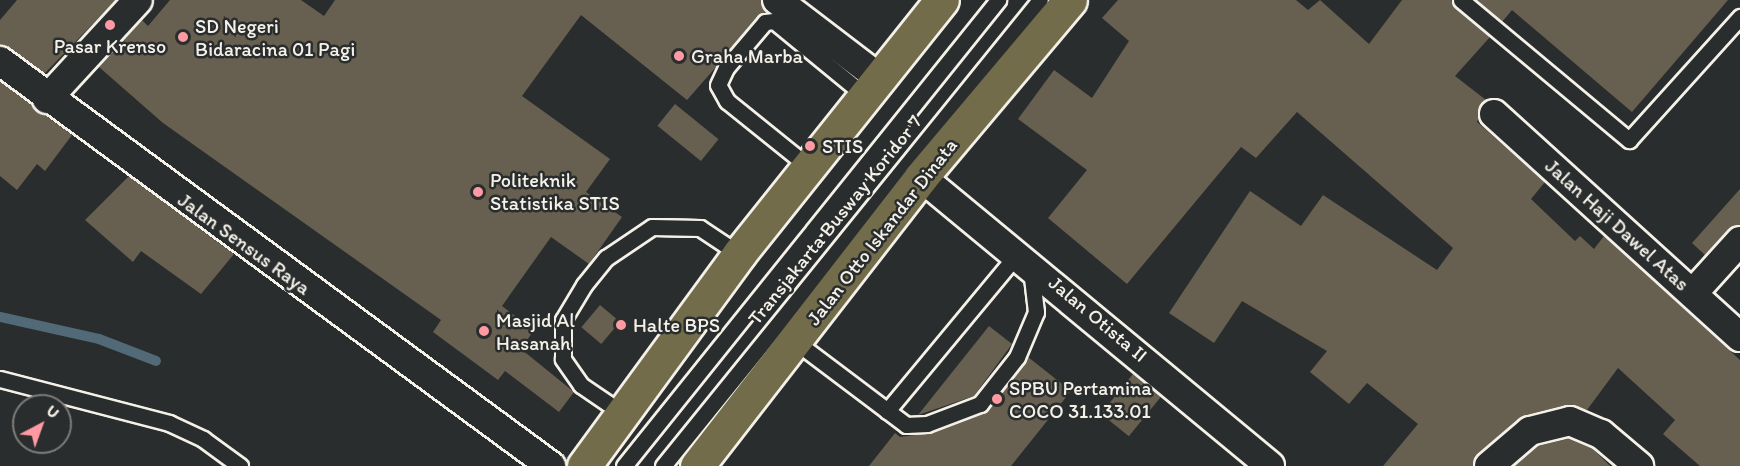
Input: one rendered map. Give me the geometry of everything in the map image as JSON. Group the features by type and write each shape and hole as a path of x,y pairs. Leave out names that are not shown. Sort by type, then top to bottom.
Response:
{"main road":[{"path":"584,466 739,254 942,0"},
{"name":"Jalan Otto Iskandar Dinata","path":"705,463 921,177 1070,0"}],"street":[{"path":"47,99 138,0"},
{"path":"777,0 872,86"},
{"name":"Jalan Sensus Raya","path":"0,61 47,99 551,466"},
{"name":"Jalan Haji Dawel Atas","path":"1494,114 1740,337"},
{"name":"Jalan Otista II","path":"921,177 1024,258 1270,466"},
{"path":"1693,293 1740,241"},
{"path":"1489,466 1530,431 1570,421 1601,434 1639,466"}],"lane":[{"name":"Transjakarta Busway Koridor 7","path":"624,466 998,0"},
{"name":"Transjakarta Busway Koridor 7","path":"663,466 1040,0"},
{"path":"1461,0 1629,140 1740,16"},
{"path":"808,167 727,101 718,85 726,68 765,22 774,21 872,86"},
{"path":"622,413 581,385 563,359 563,320 584,285 606,258 652,227 700,228 739,254"},
{"path":"887,411 1024,258"},
{"path":"796,342 906,425 927,424 980,404 1017,357 1036,312 1024,258"},
{"path":"0,379 169,423 203,439 240,466"}],"building":[{"path":"17,0 116,0 45,73 0,45 0,20"},
{"name":"Politeknik Statistika STIS","path":"170,0 301,0 324,16 335,0 761,0 765,11 687,100 581,15 522,96 610,159 586,192 622,217 589,264 551,237 502,306 534,330 521,349 574,392 559,412 505,371 498,380 433,332 441,320 163,123 99,67 142,20 148,26"},
{"path":"1118,0 1296,0 1308,10 1320,0 1369,44 1402,0 1451,0 1490,37 1455,76 1486,100 1477,122 1545,182 1531,199 1575,241 1580,236 1594,249 1604,236 1740,360 1740,466 1700,466 1663,434 1675,420 1618,368 1587,410 1567,405 1526,415 1478,453 1473,466 1383,466 1418,424 1367,383 1349,404 1310,372 1327,351 1242,301 1214,343 1169,313 1250,191 1301,226 1323,195 1437,270 1453,248 1297,112 1256,158 1241,147 1127,284 1048,218 1087,170 1018,119 1054,70 1092,98 1129,41 1102,18"},
{"path":"1476,0 1728,0 1632,112 1512,10 1502,22"},
{"path":"0,81 72,135 45,171 37,164 17,190 0,176"},
{"path":"675,104 719,139 701,161 657,126"},
{"path":"129,176 234,254 201,294 141,251 133,262 85,220"},
{"path":"1740,189 1740,225 1728,230 1705,255 1692,243"},
{"path":"600,305 620,322 601,344 581,327"},
{"path":"989,326 1012,344 974,396 918,415"},
{"path":"1028,357 1071,391 1011,466 869,466 895,433 900,437 930,433 984,413"},
{"path":"1133,374 1161,397 1129,436 1101,414"},
{"path":"1569,438 1592,448 1610,466 1514,466 1538,446"}],"waterway":[{"path":"0,317 99,339 156,361"}],"place":[{"name":"Pasar Krenso","path":"110,25"},
{"name":"SD Negeri Bidaracina 01 Pagi","path":"183,37"},
{"name":"Graha Marba","path":"679,56"},
{"name":"STIS","path":"810,146"},
{"name":"Politeknik Statistika STIS","path":"478,192"},
{"name":"Halte BPS","path":"621,325"},
{"name":"Masjid Al Hasanah","path":"484,331"},
{"name":"SPBU Pertamina COCO 31.133.01","path":"997,399"}]}
